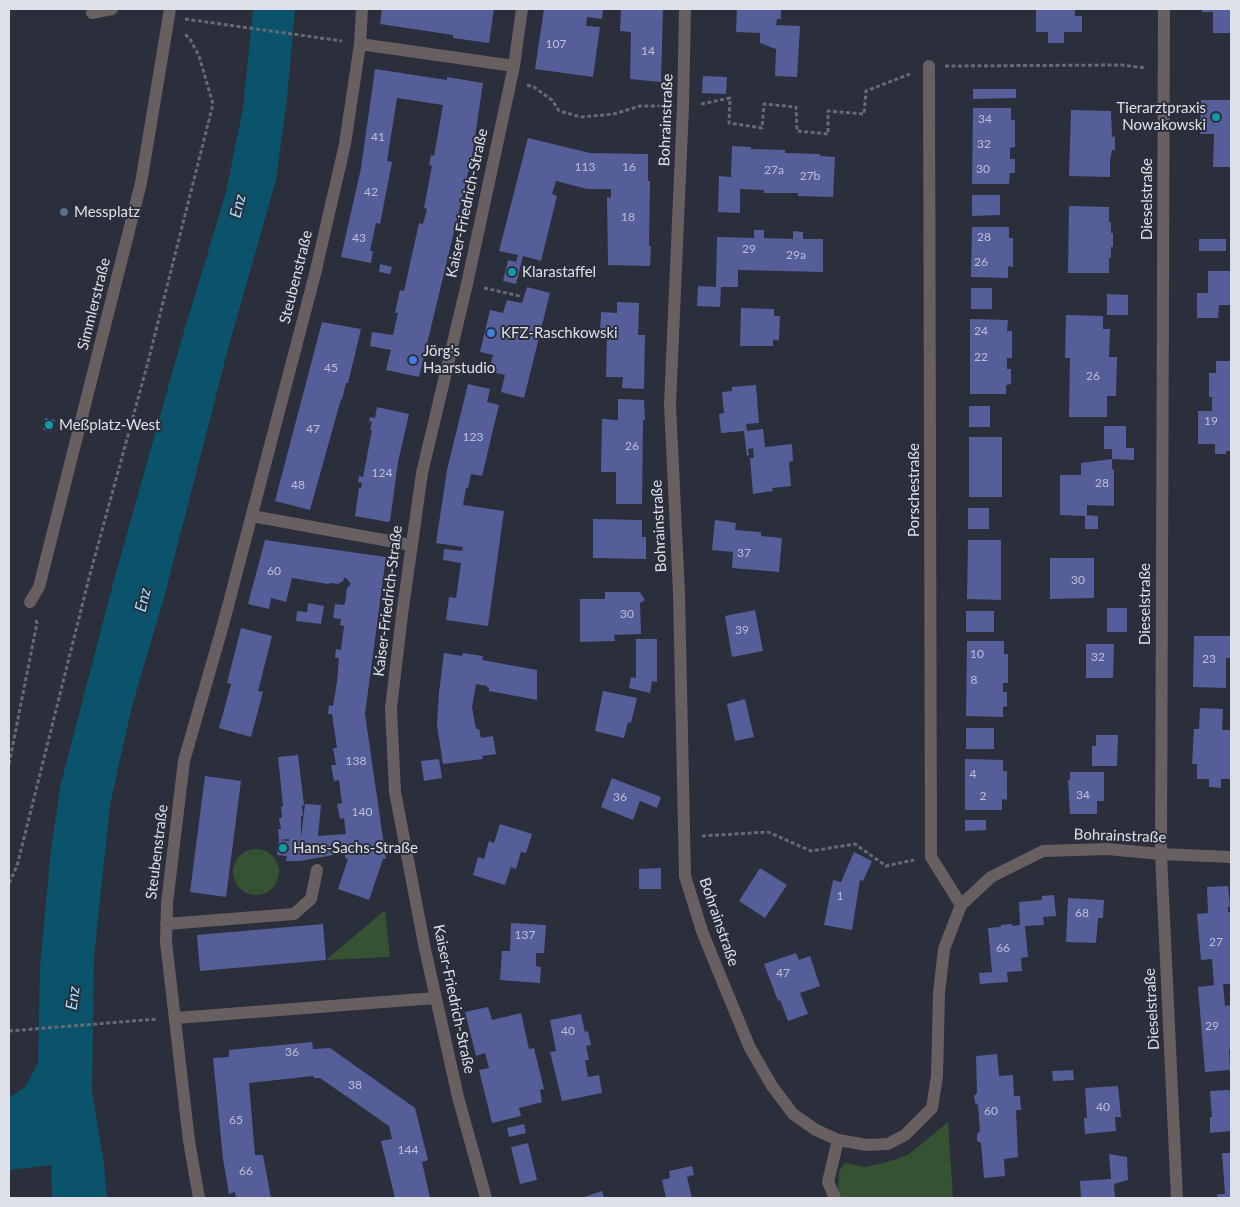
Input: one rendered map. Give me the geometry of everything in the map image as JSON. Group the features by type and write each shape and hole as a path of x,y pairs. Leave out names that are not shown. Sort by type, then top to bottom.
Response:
{"street":[{"path":"92,13 112,9"},
{"name":"Steubenstraße","path":"199,1198 189,1141 166,942 167,903 184,761 223,625 315,274 345,144 360,44 362,9"},
{"name":"Kaiser-Friedrich-Straße","path":"486,1198 458,1097 435,998 395,792 391,708 422,473 467,284 514,66 522,9"},
{"name":"Bohrainstraße","path":"685,9 683,107 670,405 679,593 685,876 702,931 750,1048 772,1086 793,1114 816,1130 838,1140 867,1145 888,1144 905,1136 932,1108 937,1076 939,993 944,949 961,905 991,877 1043,851 1107,849 1161,854 1231,857"},
{"name":"Dieselstraße","path":"1164,9 1161,854 1177,1198"},
{"name":"Simmlerstraße","path":"30,602 39,586 141,183 170,13"},
{"path":"360,44 514,66"},
{"name":"Porschestraße","path":"929,66 932,857"},
{"path":"252,516 411,545"},
{"path":"932,857 961,905"},
{"path":"166,924 294,914 311,899 317,870"},
{"path":"176,1018 435,998"},
{"path":"834,1198 828,1182 838,1140"}],"path":[{"path":"9,883 17,866 88,578 148,362 212,104 199,56 190,39 170,13"},
{"path":"200,20 331,39"},
{"path":"510,80 534,87 552,100 559,111 581,117 614,114 640,106 683,107 730,98 729,123 762,128 764,104 796,107 797,131 828,134 828,111 864,114 866,91 929,66 1122,65 1146,68"},
{"path":"467,284 520,296"},
{"path":"9,764 36,624 30,602"},
{"path":"684,837 768,832 811,851 855,844 886,866 932,857"},
{"path":"9,1031 154,1019"}],"green space":[{"path":"251,849 261,849 275,859 279,872 275,885 269,891 261,895 251,895 237,885 233,877 233,867 243,853"},
{"path":"385,910 390,957 326,960"},
{"path":"948,1122 953,1198 840,1198 838,1195 839,1171 845,1163 865,1167 908,1155"}],"water":[{"name":"Enz","path":"253,9 295,9 287,99 276,180 228,349 164,598 132,706 110,805 94,957 92,1091 104,1164 107,1198 52,1198 51,1165 9,1170 9,1098 25,1087 38,1063 40,967 51,849 61,783 114,580 180,345 226,192 243,109"}],"building":[{"path":"382,9 494,9 489,43 453,38 453,35 380,24"},
{"path":"544,9 603,9 602,19 587,17 586,26 600,27 593,77 535,69"},
{"path":"621,9 663,9 661,82 630,79 631,32 620,31"},
{"path":"737,9 781,9 781,19 777,19 776,25 800,26 797,77 775,76 776,49 760,43 760,33 736,32"},
{"path":"1036,9 1075,9 1075,16 1082,16 1082,32 1064,32 1064,43 1048,43 1048,32 1036,32"},
{"path":"1202,9 1231,9 1231,33 1213,33 1213,12 1202,12"},
{"path":"375,69 447,80 447,77 483,83 472,157 419,377 386,370 391,350 370,346 372,332 393,335 398,313 395,313 400,290 404,291 419,223 423,224 427,209 424,208 432,166 429,165 431,155 434,156 443,105 397,98 387,161 392,162 380,224 376,223 370,251 373,251 371,263 341,257 361,168"},
{"path":"703,76 727,77 726,94 702,93"},
{"path":"973,89 1016,89 1016,98 973,99"},
{"name":"Tierarztpraxis Nowakowski","path":"1201,100 1231,100 1231,167 1213,167 1214,134 1200,134"},
{"path":"973,108 1011,108 1011,120 1015,120 1015,147 1010,148 1010,159 1015,159 1015,173 1010,173 1009,184 972,184"},
{"path":"1071,110 1111,111 1112,137 1115,136 1115,150 1112,150 1110,177 1069,176"},
{"path":"528,138 590,153 648,154 648,181 650,181 650,266 608,265 607,197 611,198 611,189 587,189 556,181 552,194 557,196 541,261 523,256 516,284 503,281 508,260 516,262 518,255 499,251"},
{"path":"732,146 751,147 751,149 785,150 785,153 820,154 820,156 835,157 833,197 798,196 798,193 764,193 764,190 740,189 740,213 718,212 719,176 731,177"},
{"path":"972,195 1000,195 1000,215 972,216"},
{"path":"1069,206 1109,207 1113,247 1111,247 1111,258 1109,258 1109,273 1068,273"},
{"path":"972,227 1009,227 1009,238 1013,238 1013,267 1008,266 1008,278 971,277"},
{"path":"754,230 764,230 764,238 793,239 793,231 803,232 803,239 823,239 823,272 738,270 738,287 721,287 720,307 697,306 698,286 716,287 717,237 754,238"},
{"path":"1199,239 1226,239 1226,251 1199,251"},
{"path":"380,264 392,267 390,274 379,272"},
{"path":"1208,271 1230,271 1230,305 1219,305 1218,318 1197,318 1197,293 1208,293"},
{"path":"527,287 550,293 524,398 501,392 505,375 489,371 493,355 480,352 490,310 503,313 507,300 522,303"},
{"path":"971,288 992,288 992,309 971,309"},
{"path":"1107,294 1128,295 1128,315 1107,315"},
{"path":"617,302 639,303 638,335 645,335 644,389 622,388 623,377 606,377 607,334 600,334 601,312 617,313"},
{"path":"741,308 774,309 774,316 780,316 779,340 773,340 773,346 740,346"},
{"path":"1066,315 1103,316 1103,329 1110,329 1109,357 1117,357 1116,396 1107,396 1107,417 1069,417 1070,358 1065,358"},
{"path":"970,319 1008,320 1007,331 1012,331 1012,358 1007,358 1007,369 1011,369 1011,384 1006,385 1006,394 970,394"},
{"path":"322,322 361,329 348,383 346,383 341,399 310,510 275,501"},
{"path":"1216,361 1231,361 1231,451 1226,451 1226,454 1215,454 1215,444 1198,444 1198,411 1212,411 1212,397 1209,397 1209,373 1216,373"},
{"path":"468,384 490,389 487,402 499,405 482,476 471,474 463,505 504,511 488,626 446,620 449,597 456,598 461,563 443,560 444,549 462,551 463,547 436,543 447,470"},
{"path":"756,385 759,423 746,424 747,431 763,429 765,447 792,444 793,461 789,462 791,486 772,488 773,491 753,494 750,458 754,458 753,448 748,449 749,455 747,456 744,431 721,433 719,414 724,413 722,392 732,391 732,387"},
{"path":"618,399 644,400 642,504 616,504 616,472 601,472 602,419 618,420"},
{"path":"969,406 990,406 990,427 969,427"},
{"path":"377,407 409,414 398,462 390,521 388,522 355,516 359,488 361,488 362,483 358,482 359,476 363,477 372,430 370,430 372,422 369,421 370,417 375,418"},
{"name":"Meßplatz-West","path":"45,418 55,420 52,431 43,430"},
{"path":"1104,426 1126,426 1126,448 1134,448 1134,460 1112,459 1112,449 1104,449"},
{"path":"969,437 1002,437 1002,497 969,497"},
{"path":"1112,459 1112,469 1114,470 1114,506 1087,505 1087,515 1098,516 1098,529 1085,529 1085,516 1060,515 1060,475 1081,475 1081,463"},
{"path":"968,508 989,508 989,529 968,529"},
{"path":"593,519 642,520 642,537 646,537 646,559 593,558"},
{"path":"715,520 736,523 735,530 761,532 761,536 782,538 779,572 732,568 733,552 712,550"},
{"path":"265,540 386,557 365,714 386,859 383,859 369,900 338,889 348,859 345,858 345,853 299,861 286,861 287,856 277,855 278,829 281,829 279,818 282,818 281,807 283,806 278,757 298,755 304,805 302,806 303,816 301,816 301,838 305,804 321,805 318,836 346,834 344,818 340,819 337,804 342,803 339,780 334,781 331,765 336,765 333,748 337,748 332,714 328,714 329,705 333,706 337,682 339,658 335,658 336,649 341,650 344,626 340,625 341,619 333,618 335,604 343,605 345,603 347,588 351,584 346,578 338,584 328,584 292,578 286,602 271,598 269,609 248,604"},
{"path":"968,540 1001,540 1001,600 967,599"},
{"path":"1050,558 1094,558 1094,598 1050,599"},
{"path":"605,592 640,592 645,600 640,603 641,634 614,635 615,641 580,642 580,599 605,599"},
{"path":"308,603 324,606 321,624 296,621 297,611 307,612"},
{"path":"1107,608 1127,608 1127,632 1107,632"},
{"path":"755,610 763,651 732,657 725,616"},
{"path":"966,611 994,611 994,632 966,632"},
{"path":"241,628 272,636 258,691 263,692 251,737 219,728 231,684 227,683"},
{"path":"1194,636 1231,636 1231,658 1226,658 1226,688 1193,687"},
{"path":"636,639 657,639 657,682 652,681 650,693 629,688 631,677 636,678"},
{"path":"967,641 1004,641 1004,654 1008,654 1008,683 1003,683 1003,692 1007,692 1007,706 1003,707 1003,717 966,716"},
{"path":"1086,644 1114,644 1113,678 1086,678"},
{"path":"444,653 462,656 463,653 483,656 482,660 537,670 537,700 489,691 487,686 476,684 472,707 476,729 479,729 481,738 493,736 496,754 482,756 483,759 443,764 437,725"},
{"path":"603,691 637,698 631,723 628,722 624,738 595,731"},
{"path":"745,699 754,737 735,741 727,704"},
{"path":"1200,708 1223,709 1222,730 1231,730 1231,779 1221,779 1221,788 1209,787 1209,779 1197,779 1197,764 1192,764 1194,729 1199,729"},
{"path":"966,728 994,728 994,749 966,749"},
{"path":"1096,735 1118,735 1117,766 1092,766 1092,746 1096,746"},
{"path":"439,759 442,778 424,781 421,761"},
{"path":"965,759 1003,760 1003,771 1007,771 1007,800 1002,799 1002,810 965,810"},
{"path":"1070,772 1104,772 1104,801 1097,801 1097,814 1070,814 1068,780 1070,780"},
{"path":"205,776 241,781 226,897 190,892"},
{"path":"612,778 661,797 657,808 640,801 633,820 601,807"},
{"path":"965,820 986,820 986,830 965,831"},
{"path":"500,824 532,834 526,853 521,852 516,869 511,867 505,885 473,875 478,857 484,859 489,841 494,843"},
{"path":"854,852 872,861 863,881 860,880 852,930 824,925 833,880 841,882"},
{"path":"661,868 661,889 639,889 639,869"},
{"path":"760,868 787,885 765,918 739,901"},
{"path":"1228,886 1230,907 1228,907 1228,912 1231,912 1231,984 1223,984 1225,1006 1231,1005 1230,1070 1205,1072 1198,987 1214,985 1212,959 1201,960 1197,914 1208,913 1207,887"},
{"path":"1054,895 1056,916 1043,917 1044,925 1025,926 1028,957 1021,958 1022,971 1007,972 1008,982 980,984 979,973 992,972 988,928 1001,927 1001,925 1020,925 1019,902 1042,900 1042,896"},
{"path":"1068,898 1104,900 1103,918 1098,918 1096,943 1066,942"},
{"path":"511,923 546,925 544,953 536,953 536,966 541,967 540,983 500,980 502,951 510,951"},
{"path":"323,924 326,960 200,971 197,935"},
{"path":"796,953 799,960 810,956 820,986 800,993 808,1014 788,1021 764,964"},
{"path":"488,1007 492,1020 521,1013 529,1049 534,1048 544,1089 540,1090 542,1102 519,1108 521,1116 492,1123 479,1070 489,1068 485,1053 476,1056 465,1012"},
{"path":"581,1014 585,1032 588,1031 591,1045 586,1046 589,1060 585,1060 588,1077 599,1075 602,1093 562,1101 550,1052 556,1051 550,1020"},
{"path":"312,1042 313,1049 330,1048 415,1108 428,1160 422,1162 430,1198 395,1198 381,1141 392,1139 389,1126 320,1078 314,1078 313,1076 249,1083 255,1155 263,1155 271,1198 236,1198 235,1192 229,1194 223,1159 213,1058 229,1057 229,1050"},
{"path":"997,1054 999,1076 1013,1075 1014,1096 1020,1096 1021,1110 1016,1110 1018,1157 1004,1159 1005,1176 984,1178 981,1143 977,1141 977,1134 980,1131 978,1105 975,1103 974,1096 977,1093 976,1056"},
{"path":"1073,1070 1074,1080 1053,1081 1052,1071"},
{"path":"1118,1086 1121,1117 1115,1117 1116,1131 1085,1134 1084,1118 1087,1118 1085,1088"},
{"path":"1210,1091 1231,1091 1231,1131 1210,1133 1210,1117 1212,1117"},
{"path":"524,1124 526,1133 509,1137 507,1128"},
{"path":"528,1143 537,1180 520,1184 511,1147"},
{"path":"1222,1153 1231,1153 1231,1198 1218,1198 1217,1194 1225,1194"},
{"path":"1109,1154 1127,1157 1128,1180 1114,1184 1115,1198 1081,1198 1080,1181 1111,1179"},
{"path":"692,1166 694,1175 687,1177 692,1198 666,1198 662,1180 670,1178 669,1171"},
{"path":"602,1191 604,1198 581,1198"}],"place":[{"name":"Tierarztpraxis Nowakowski","path":"1216,117"},
{"name":"Messplatz","path":"64,212"},
{"name":"Klarastaffel","path":"512,272"},
{"name":"KFZ-Raschkowski","path":"491,333"},
{"name":"Jörg's Haarstudio","path":"413,360"},
{"name":"Meßplatz-West","path":"49,425"},
{"name":"Hans-Sachs-Straße","path":"283,848"}]}
